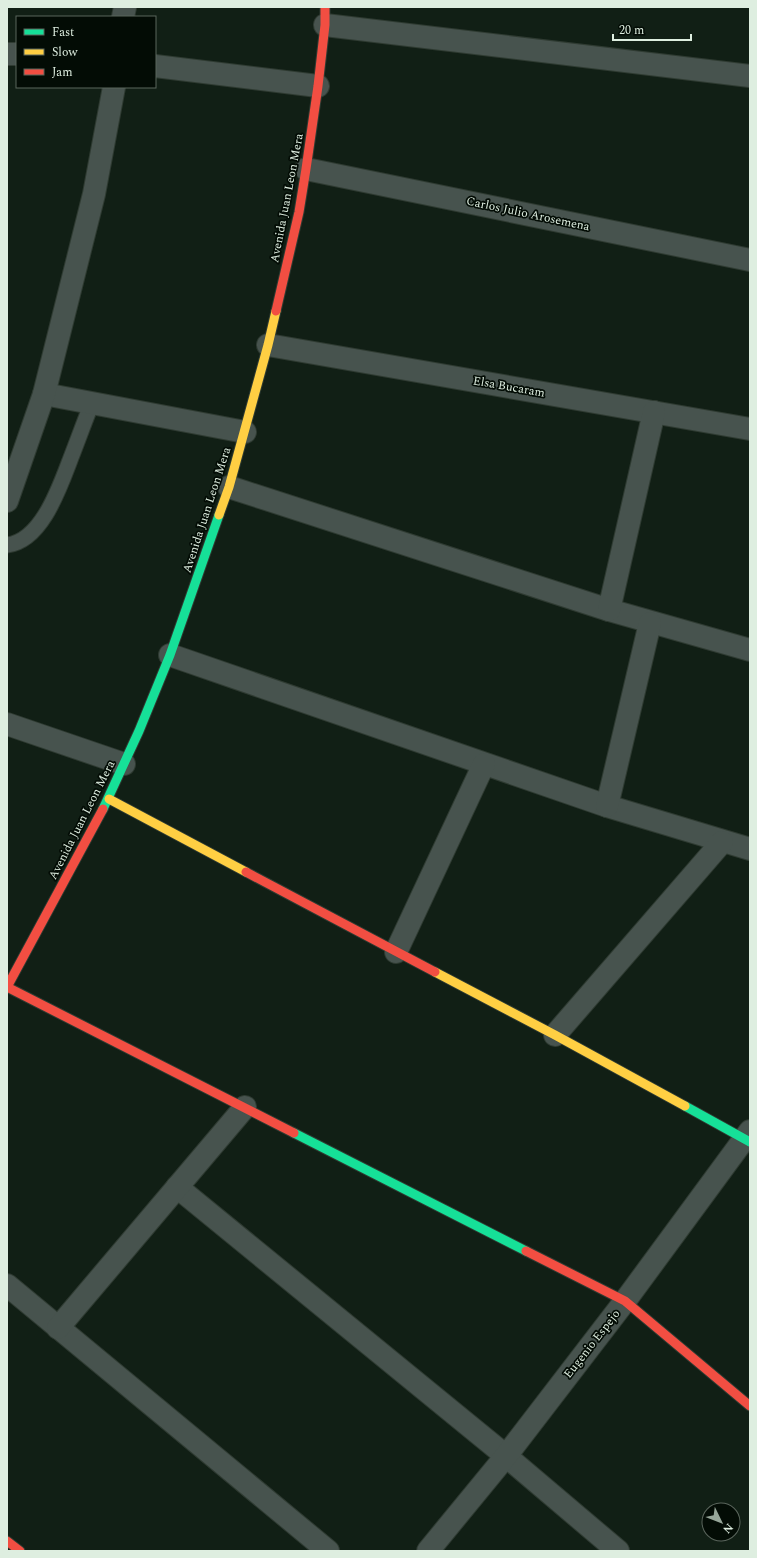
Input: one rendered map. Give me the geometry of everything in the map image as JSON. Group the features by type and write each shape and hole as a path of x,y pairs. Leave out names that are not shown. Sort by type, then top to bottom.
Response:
{"street":[{"path":"325,16 750,76"},
{"name":"Avenida Juan Leon Mera","path":"7,987 109,798 170,655 229,486 268,344 299,212 318,86 325,16"},
{"path":"156,66 318,86"},
{"path":"7,501 44,394 94,194 114,88"},
{"name":"Carlos Julio Arosemena","path":"306,169 750,260"},
{"name":"Elsa Bucaram","path":"268,344 750,429"},
{"path":"44,394 245,432"},
{"path":"609,610 654,412"},
{"path":"229,486 650,623 750,650"},
{"path":"607,806 650,623"},
{"path":"170,655 607,806 750,850"},
{"path":"7,724 124,764"},
{"path":"396,952 484,764"},
{"path":"109,798 396,952 748,1137"},
{"path":"555,1035 722,842"},
{"path":"7,987 625,1301 750,1406"},
{"path":"58,1328 244,1107"},
{"name":"Eugenio Espejo","path":"428,1551 506,1456 748,1137"},
{"path":"178,1187 506,1456 618,1551"},
{"path":"7,1285 328,1551"},
{"path":"7,1541 20,1551"}],"lane":[{"path":"7,545 14,544 30,534 44,517 56,497 92,403"}],"traffic: fast":[{"path":"103,809 139,731 170,655 219,515"},
{"path":"685,1106 750,1142"},
{"path":"294,1133 526,1251"}],"traffic: slow":[{"path":"219,515 229,487 276,311"},
{"path":"109,799 246,872"},
{"path":"435,972 685,1106"}],"traffic: jam":[{"path":"276,311 299,212 306,169 318,86 325,25 325,7"},
{"path":"7,987 103,809"},
{"path":"246,872 435,972"},
{"path":"7,987 294,1133"},
{"path":"526,1251 625,1301 750,1406"},
{"path":"7,1541 20,1551"}]}
